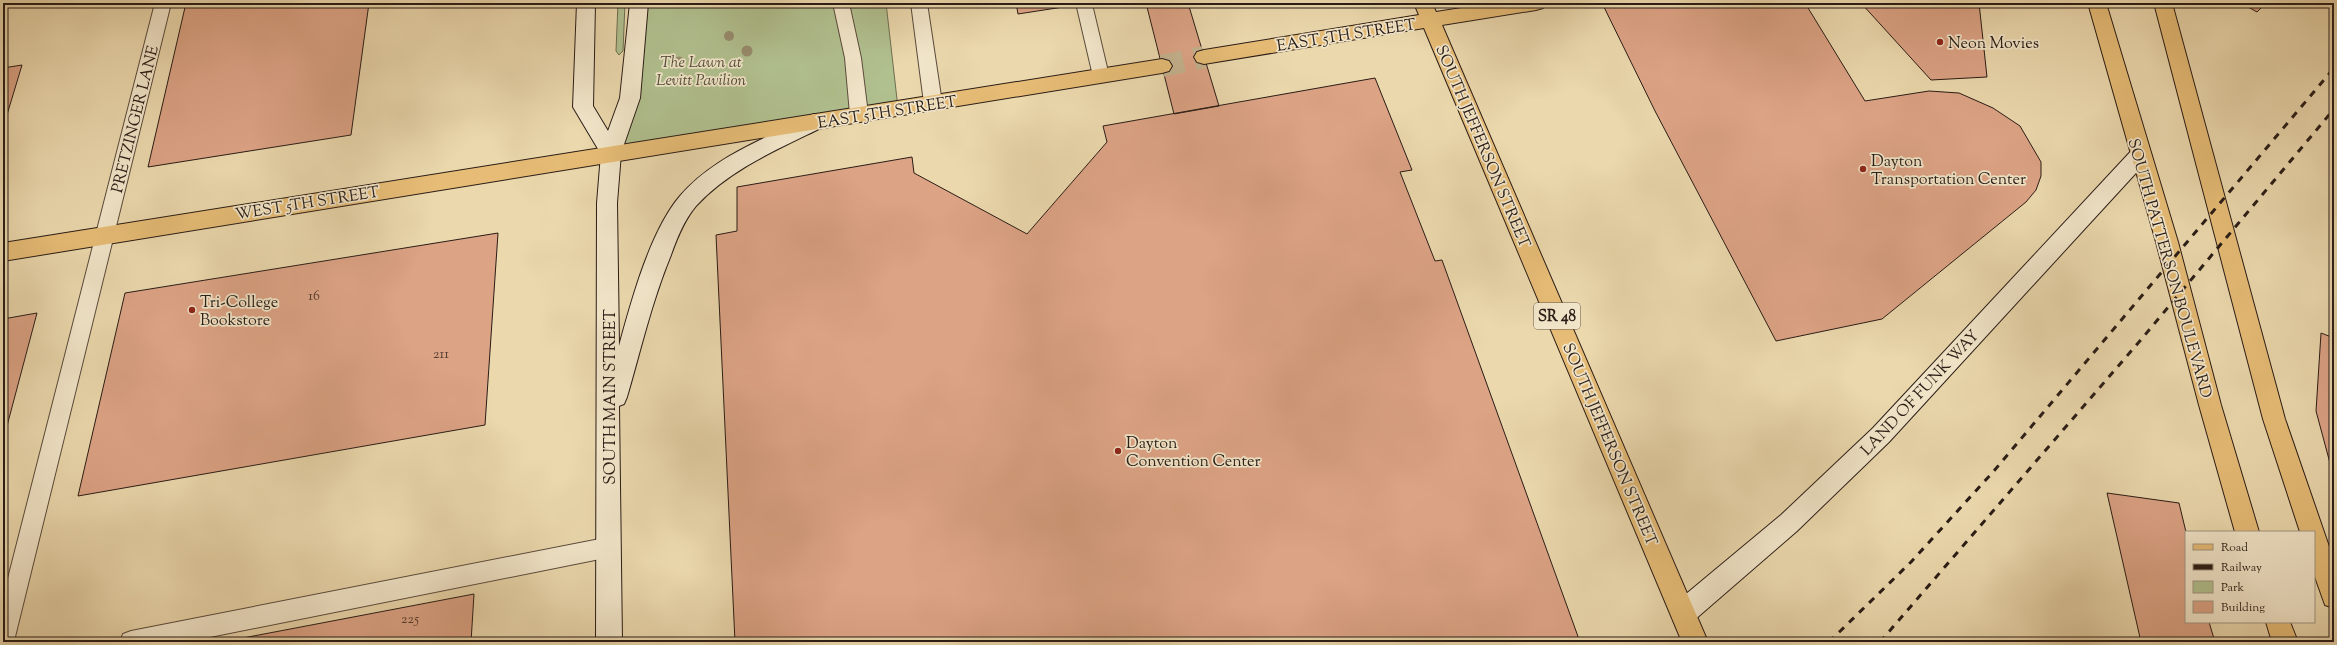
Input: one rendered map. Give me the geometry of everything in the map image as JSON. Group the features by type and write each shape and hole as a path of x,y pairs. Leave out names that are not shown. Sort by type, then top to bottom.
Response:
{"main road":[{"name":"EAST 5TH STREET","path":"1204,57 1427,11 1492,12 1536,3"},
{"name":"SOUTH PATTERSON BOULEVARD","path":"2096,3 2167,242 2210,405 2247,531"},
{"path":"2163,3 2274,419 2312,531"},
{"name":"SOUTH JEFFERSON STREET","path":"1427,11 1695,642"},
{"name":"EAST 5TH STREET","path":"611,153 1162,66"},
{"name":"WEST 5TH STREET","path":"3,252 611,153"},
{"path":"2315,541 2334,596"},
{"path":"2278,623 2285,642"}],"street":[{"path":"586,3 583,107 611,153"},
{"name":"SOUTH MAIN STREET","path":"609,642 610,547 608,203 611,153 630,98 639,3"},
{"path":"609,424 647,284 676,219 688,202 700,190 731,167 814,122"},
{"name":"LAND OF FUNK WAY","path":"1683,613 1789,523 1881,435 2140,155"}],"lane":[{"name":"PRETZINGER LANE","path":"3,641 163,3"},
{"path":"841,3 853,58 859,114"},
{"path":"919,3 933,103"},
{"path":"1084,4 1101,76"},
{"path":"131,642 610,547"}],"green space":[{"path":"618,3 625,3 623,51 619,55 616,51"},
{"name":"The Lawn at Levitt Pavilion","path":"639,3 886,3 898,108 611,153"}],"building":[{"path":"186,3 369,3 351,135 148,167"},
{"path":"1016,3 1089,3 1018,14"},
{"path":"1146,3 1188,3 1219,106 1174,114"},
{"name":"Dayton Transportation Center","path":"1602,3 1805,3 1865,101 1929,91 1959,93 1993,108 2020,126 2041,162 2041,176 2036,190 2026,202 1882,319 1776,341 1655,111"},
{"name":"Neon Movies","path":"1861,3 1979,3 1987,77 1931,80"},
{"path":"2241,3 2266,3 2257,12"},
{"path":"22,65 3,128 3,68"},
{"name":"Dayton Convention Center","path":"1375,78 1412,170 1400,172 1435,261 1442,260 1580,642 735,642 716,235 737,231 737,187 912,157 914,173 1027,234 1107,142 1103,126"},
{"path":"498,233 485,425 78,496 125,293"},
{"path":"37,313 3,441 3,319"},
{"path":"2321,333 2334,338 2334,478 2316,411"},
{"path":"2107,493 2179,503 2186,531 2185,623 2209,623 2215,642 2141,642"},
{"path":"474,594 471,642 222,642"}],"tunnel":[{"path":"1162,66 1204,57"}],"railway":[{"path":"1829,642 1911,562 1993,472 2334,68"},
{"path":"1880,642 2139,342 2334,109"}],"place":[{"name":"Neon Movies","path":"1940,42"},
{"name":"Dayton Transportation Center","path":"1863,169"},
{"name":"Tri-College Bookstore","path":"192,310"},
{"name":"Dayton Convention Center","path":"1118,451"}]}
